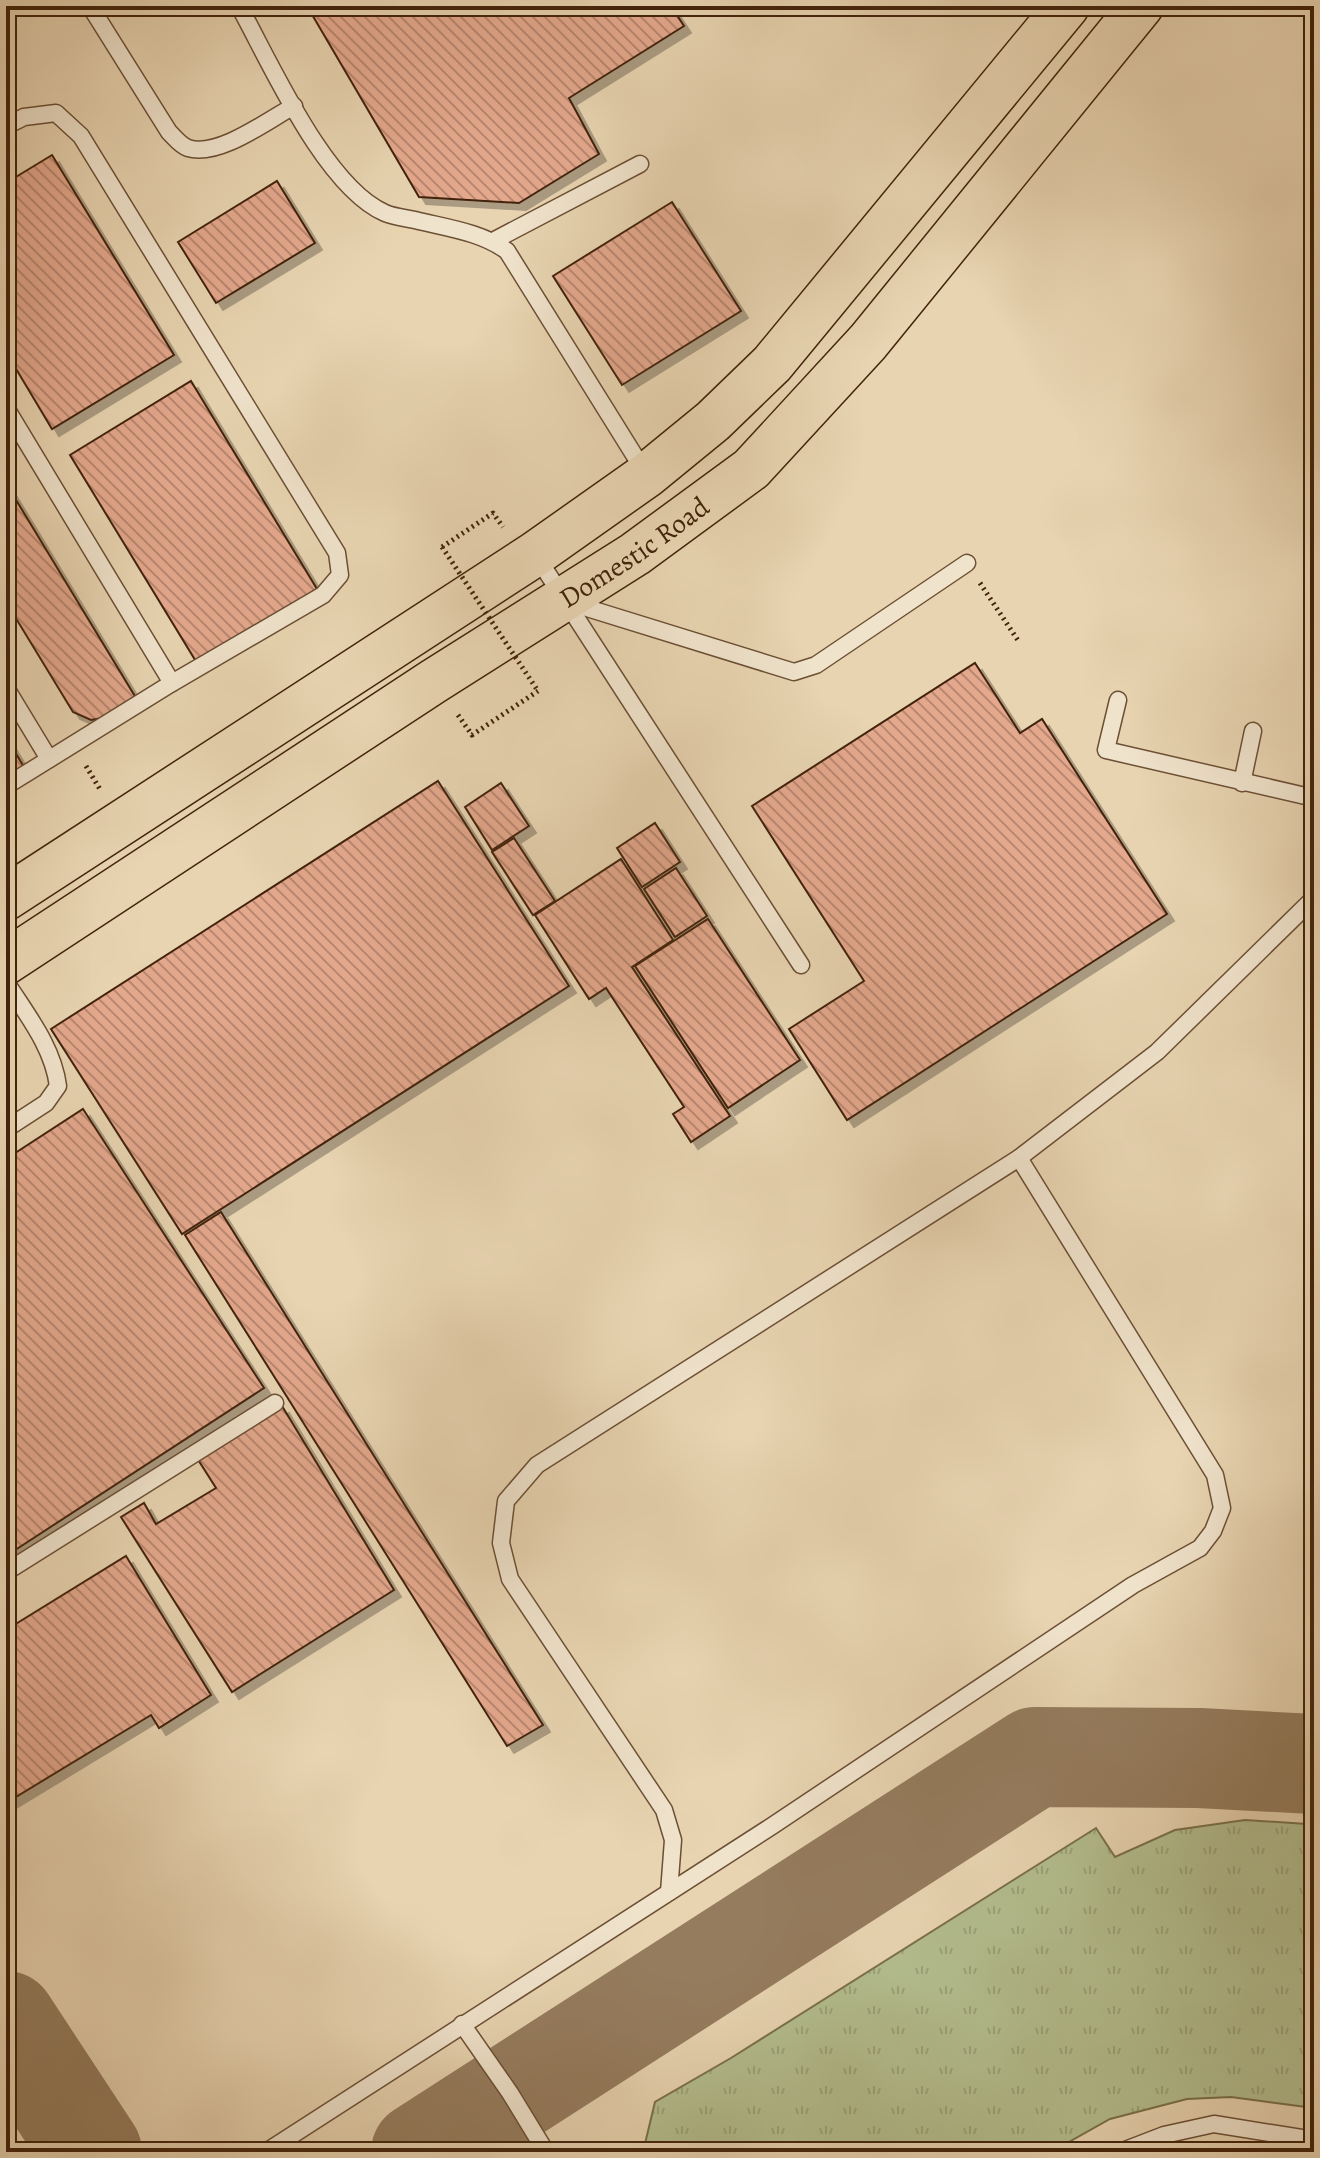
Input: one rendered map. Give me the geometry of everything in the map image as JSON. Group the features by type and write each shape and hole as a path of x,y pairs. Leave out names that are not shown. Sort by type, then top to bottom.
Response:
{"main road":[{"name":"Domestic Road","path":"6,898 535,554 647,475 713,421 772,364 1067,6"},
{"name":"Domestic Road","path":"6,962 434,681 635,554 751,469 868,342 1141,6"}],"lane":[{"path":"90,6 169,132 185,148 204,151 221,147 294,106"},
{"path":"239,6 331,166 357,195 386,214 493,241 516,262 647,475"},
{"path":"6,126 24,117 56,113 81,136 337,553 340,575 323,595 172,683 6,786"},
{"path":"493,241 640,164"},
{"path":"6,408 172,683"},
{"path":"535,554 801,965"},
{"path":"563,600 794,672 816,665 967,563"},
{"path":"6,688 49,759"},
{"path":"1118,700 1106,750 1314,798"},
{"path":"1242,783 1253,731"},
{"path":"669,1892 673,1840 664,1810 510,1579 501,1543 506,1501 537,1465 1019,1158 1157,1052 1314,898"},
{"path":"6,982 49,1051 58,1086 46,1103 6,1129"},
{"path":"266,2152 669,1892 1133,1585 1200,1548 1213,1531 1222,1508 1215,1475 1019,1158"},
{"path":"6,1572 275,1403"},
{"path":"462,2024 546,2152"},
{"path":"1120,2152 1164,2135 1214,2124 1314,2140"}],"path":[{"path":"434,681 472,735 538,691 442,547"},
{"path":"967,563 1019,642"},
{"path":"72,744 121,823"}],"green space":[{"path":"1245,1820 1314,1827 1314,2108 1231,2097 1187,2099 1110,2119 1051,2152 643,2152 655,2102 731,2058 1096,1828 1115,1857 1175,1830"}],"building":[{"path":"307,6 671,6 684,26 569,98 599,154 519,203 419,197"},
{"path":"52,155 174,355 52,429 6,352 6,183"},
{"path":"277,181 315,243 216,303 178,242"},
{"path":"672,202 741,311 622,385 553,276"},
{"path":"191,381 317,589 197,663 70,455"},
{"path":"10,490 136,698 102,718 91,720 73,712 6,602 6,492"},
{"path":"975,663 1020,733 1042,719 1167,914 847,1120 789,1029 864,981 752,806"},
{"path":"6,737 24,767 6,778"},
{"path":"438,781 569,986 182,1234 51,1029"},
{"path":"501,783 529,826 492,850 465,807"},
{"path":"655,823 680,862 642,887 617,848"},
{"path":"514,838 555,901 533,915 492,852"},
{"path":"621,859 673,940 632,967 730,1116 691,1142 673,1114 684,1107 606,988 589,999 535,915"},
{"path":"676,868 707,916 675,937 644,889"},
{"path":"708,919 800,1060 728,1108 635,966"},
{"path":"83,1109 264,1388 6,1556 6,1159"},
{"path":"221,1212 543,1725 507,1746 185,1235"},
{"path":"282,1406 394,1590 232,1692 121,1517 144,1503 156,1524 216,1488 197,1458"},
{"path":"126,1556 211,1695 159,1728 151,1715 6,1803 6,1630"}],"taxiway":[{"path":"421,2152 1035,1757 1199,1758 1314,1764"},
{"path":"6,2021 92,2152"}]}
